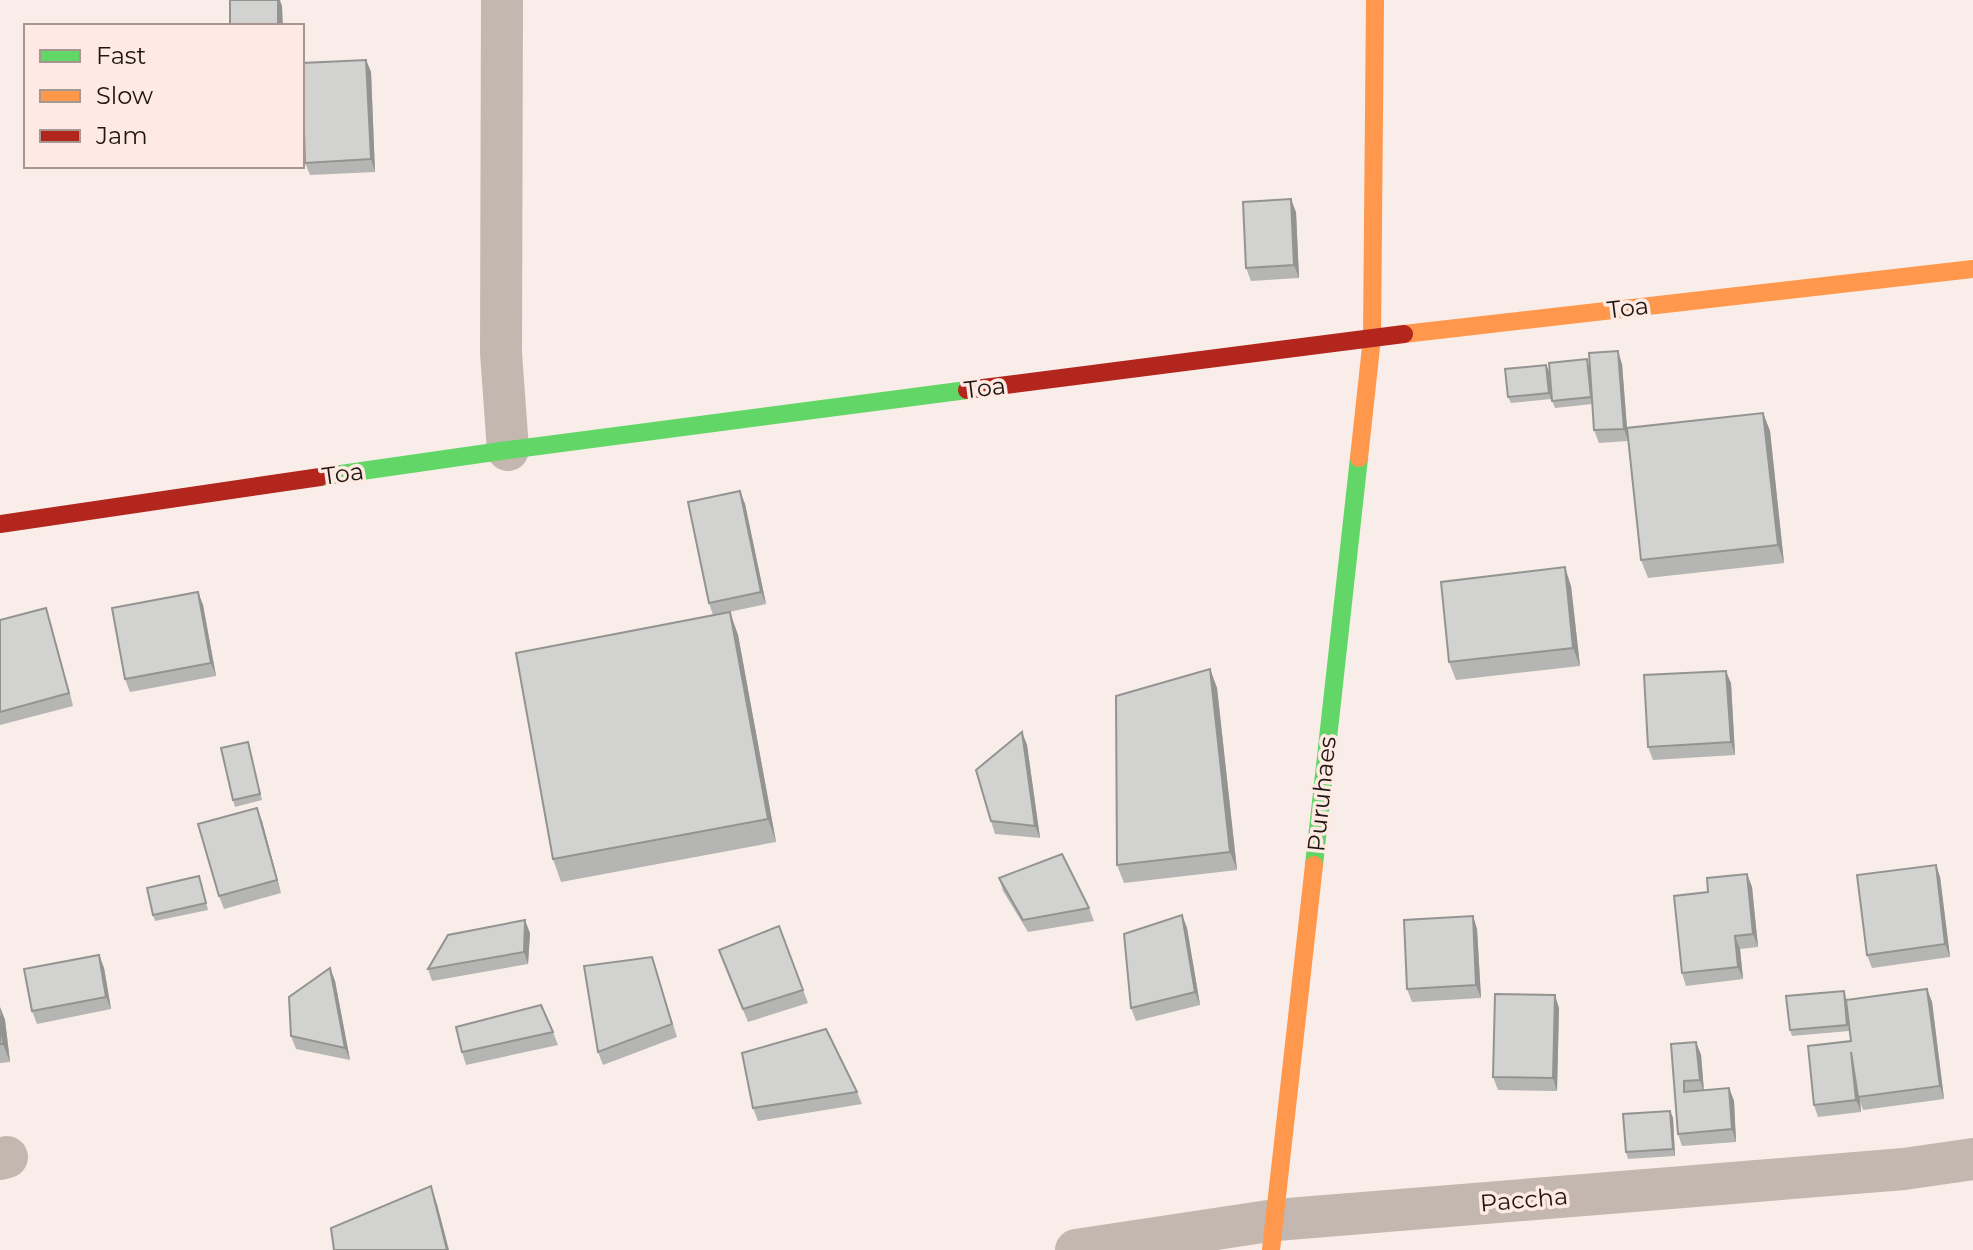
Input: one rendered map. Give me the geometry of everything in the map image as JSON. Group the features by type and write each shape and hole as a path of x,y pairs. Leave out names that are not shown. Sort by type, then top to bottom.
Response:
{"street":[{"path":"502,0 501,353 508,450"},
{"name":"Puruhaes","path":"1273,1235 1372,338 1375,0"},
{"name":"Toa","path":"0,524 508,450 1372,338 1973,269"},
{"name":"Paccha","path":"1076,1250 1273,1235 1904,1169 1973,1159"}],"building":[{"path":"230,0 278,0 278,24 230,24"},
{"path":"366,60 371,159 305,163 304,63"},
{"path":"1291,199 1294,265 1246,268 1243,202"},
{"path":"1618,351 1624,429 1594,430 1589,353"},
{"path":"1587,359 1591,397 1552,401 1549,363"},
{"path":"1546,365 1549,393 1508,397 1505,369"},
{"path":"1763,413 1778,545 1641,560 1627,428"},
{"path":"740,491 761,592 709,603 688,502"},
{"path":"1565,567 1573,648 1449,662 1441,582"},
{"path":"198,592 211,663 125,679 112,608"},
{"path":"46,608 69,693 0,712 0,620"},
{"path":"730,612 768,819 553,859 516,653"},
{"path":"1210,669 1230,852 1117,865 1116,696"},
{"path":"1726,671 1731,742 1648,747 1644,675"},
{"path":"1022,732 1035,826 991,821 976,770"},
{"path":"248,742 260,794 233,800 221,748"},
{"path":"257,808 277,880 219,896 198,824"},
{"path":"1062,854 1089,908 1023,920 999,878"},
{"path":"1936,865 1945,944 1867,955 1857,875"},
{"path":"1747,874 1753,934 1735,936 1738,967 1682,973 1674,896 1708,892 1707,878"},
{"path":"199,876 206,903 153,915 147,888"},
{"path":"1182,915 1195,992 1131,1008 1124,934"},
{"path":"1473,916 1476,985 1407,989 1404,920"},
{"path":"525,920 524,952 428,969 448,935"},
{"path":"779,926 803,990 743,1009 719,950"},
{"path":"99,955 106,997 32,1011 24,969"},
{"path":"652,957 672,1024 598,1052 584,966"},
{"path":"330,968 345,1048 291,1036 289,997"},
{"path":"1927,989 1940,1086 1858,1097 1851,1052 1856,1100 1814,1105 1808,1046 1851,1041 1846,1000"},
{"path":"1844,991 1847,1025 1790,1030 1786,996"},
{"path":"1495,994 1555,995 1553,1078 1493,1077"},
{"path":"541,1005 553,1032 462,1052 456,1027"},
{"path":"0,1016 3,1044 0,1044"},
{"path":"826,1029 857,1092 753,1108 742,1053"},
{"path":"1696,1042 1700,1080 1684,1081 1684,1092 1729,1088 1732,1129 1678,1134 1671,1044"},
{"path":"1670,1111 1673,1149 1626,1152 1623,1114"},
{"path":"431,1186 447,1250 334,1250 331,1228"}],"traffic: fast":[{"path":"320,477 967,390"},
{"path":"1314,865 1359,458"}],"traffic: slow":[{"path":"1359,458 1372,338 1375,0"},
{"path":"1404,334 1973,269"},
{"path":"1271,1250 1314,865"}],"traffic: jam":[{"path":"967,390 1404,334"},
{"path":"0,524 320,477"}]}
